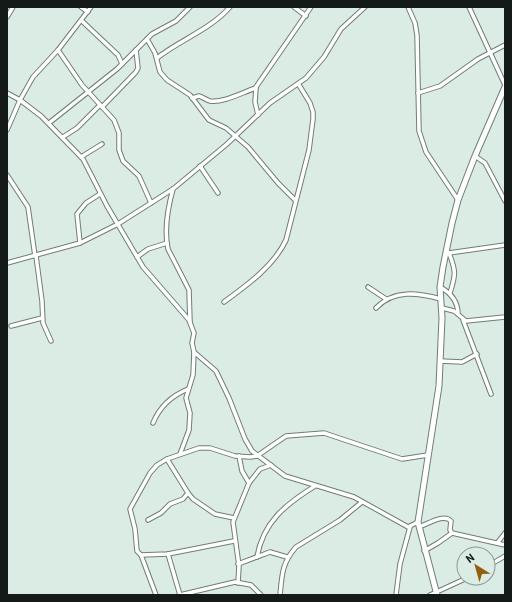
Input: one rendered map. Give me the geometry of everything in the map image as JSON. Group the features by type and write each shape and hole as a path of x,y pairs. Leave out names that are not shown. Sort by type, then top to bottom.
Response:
{"street":[{"path":"7,17 13,7"},
{"path":"81,7 88,12"},
{"path":"7,130 20,100 33,77 58,50 92,7"},
{"path":"49,123 122,64 147,39 176,20 190,7"},
{"path":"157,58 217,19 230,7"},
{"path":"294,7 306,16"},
{"path":"192,98 199,96 211,101 237,96 256,88 311,7"},
{"path":"7,264 80,243 118,224 173,189 236,136 270,102 299,85 320,63 341,30 365,7"},
{"path":"408,7 415,23 417,35 419,131 422,145 458,200"},
{"path":"456,583 434,594 418,524 440,386 442,308 440,287 458,200 505,86 469,7"},
{"path":"82,21 118,55 122,64"},
{"path":"147,39 157,58 163,76 186,92 209,120 226,128 236,136 262,162 278,183 295,200"},
{"path":"418,93 440,86 490,52 505,45"},
{"path":"58,50 87,92 101,106 117,126 119,150 123,161 139,176 151,202"},
{"path":"63,137 76,128 101,106 136,72 138,62 136,50"},
{"path":"224,302 256,276 284,244 309,150 313,119 313,112 310,103 299,85"},
{"path":"256,88 258,115"},
{"path":"7,93 20,100 49,123 81,157 100,194 143,267 190,322"},
{"path":"81,157 102,144"},
{"path":"475,156 485,163 505,201"},
{"path":"200,166 218,193"},
{"path":"7,175 28,207 42,301 42,318 51,341"},
{"path":"173,189 169,203 167,243 189,290 190,322 194,333 192,343 194,352 193,375 186,398 190,413 189,427 180,454"},
{"path":"80,243 78,214 86,203 100,194"},
{"path":"137,257 148,249 167,243"},
{"path":"447,252 505,245"},
{"path":"447,252 454,266 454,282 450,293"},
{"path":"368,287 386,299"},
{"path":"440,287 450,293 456,301 458,314"},
{"path":"376,308 386,299 403,294 421,294 441,299"},
{"path":"442,308 458,314 463,320 491,394"},
{"path":"463,320 505,317"},
{"path":"11,326 42,318"},
{"path":"194,352 216,371 229,398 245,439 257,456 285,476 354,497 410,527 447,518 451,521 450,531 452,533"},
{"path":"440,361 462,362 477,354"},
{"path":"152,423 160,409 171,398 188,389"},
{"path":"156,595 141,555 136,551 135,529 130,509 152,471 167,459 199,448 210,448 240,456 257,456 286,436 324,433 402,459 428,455"},
{"path":"240,456 242,472 249,483"},
{"path":"167,459 193,499 215,514 234,518"},
{"path":"238,583 238,564 234,541 234,518 249,483 260,469 271,465"},
{"path":"257,557 263,536 273,519 315,486"},
{"path":"148,520 161,513 170,504 184,499 188,493"},
{"path":"280,595 282,575 287,558 296,547 340,520 362,502"},
{"path":"396,595 400,564 410,527"},
{"path":"424,551 452,533 498,542 505,545"},
{"path":"498,542 505,533"},
{"path":"141,555 168,554 234,541"},
{"path":"238,564 270,552 287,558"},
{"path":"168,554 180,595 226,583 251,585 261,595"},
{"path":"496,561 505,556"}]}
